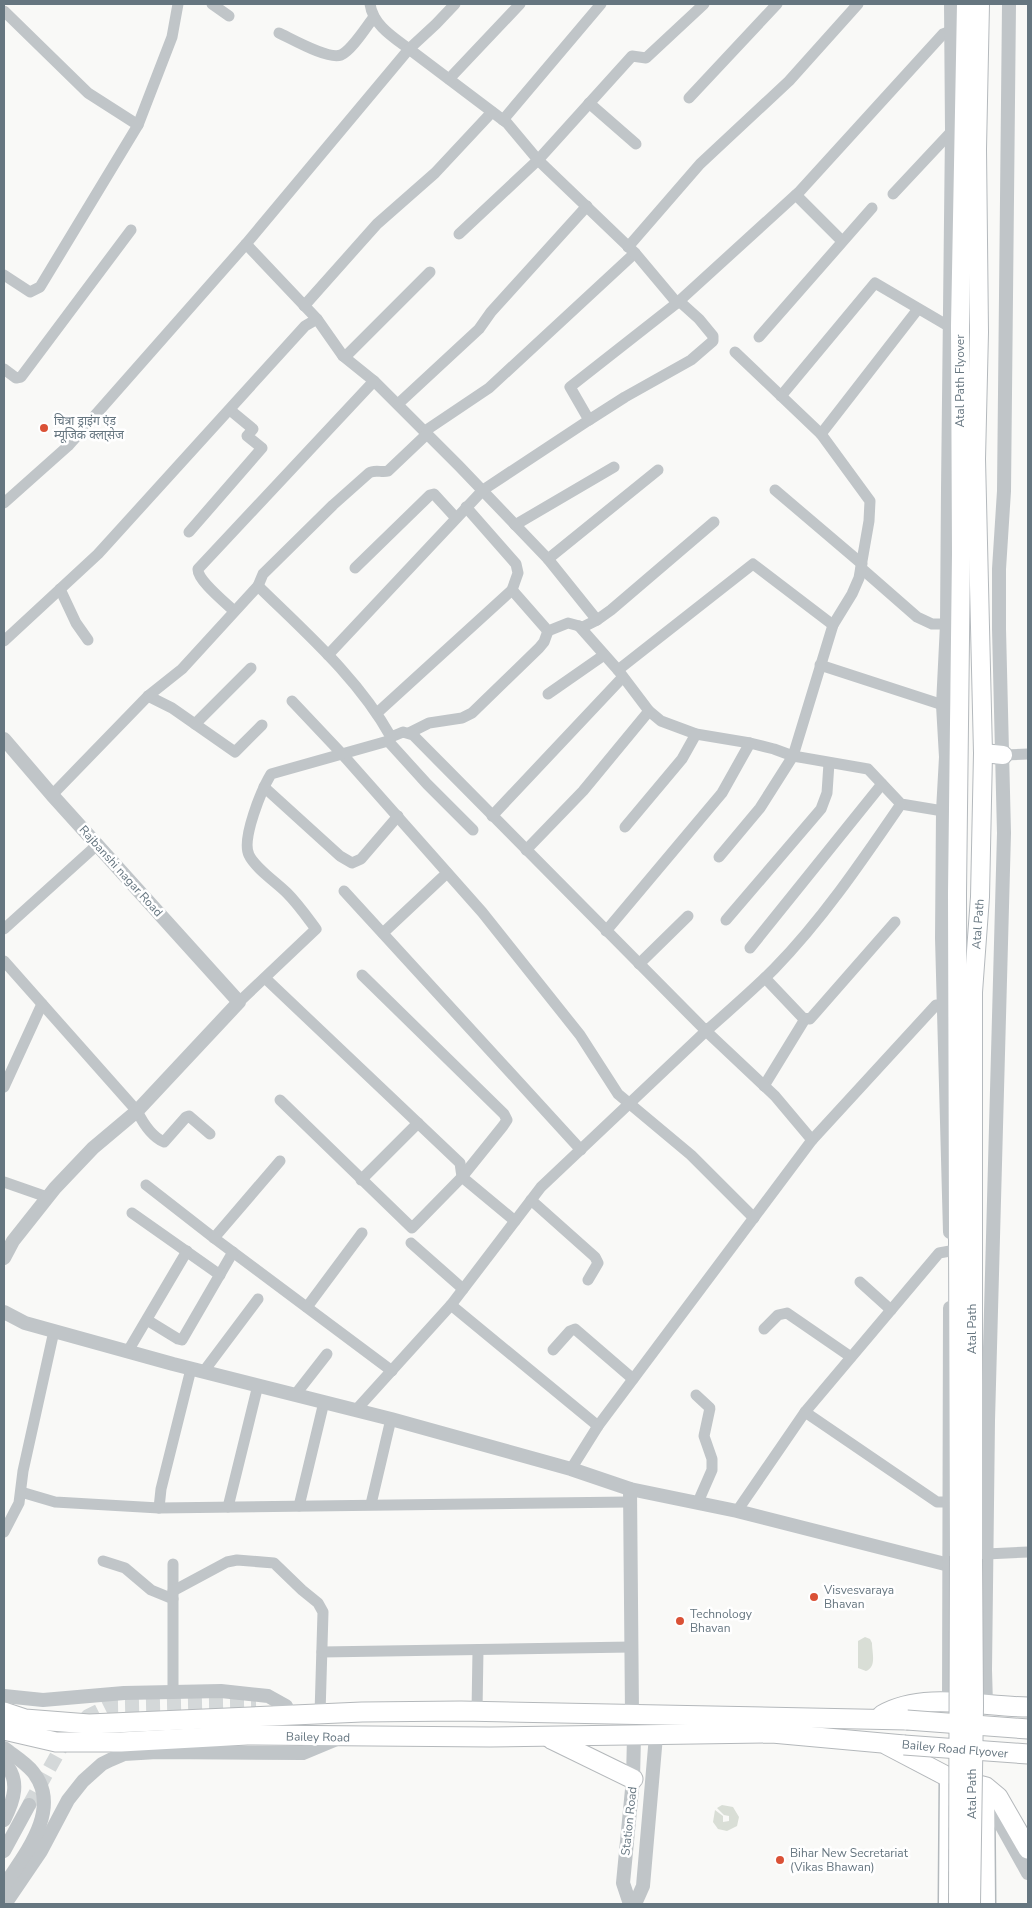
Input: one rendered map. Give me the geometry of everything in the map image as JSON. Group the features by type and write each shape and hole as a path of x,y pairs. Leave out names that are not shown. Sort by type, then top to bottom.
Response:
{"highway":[{"path":"882,1718 890,1710 918,1703 949,1702 1028,1707"},
{"path":"882,1718 908,1711 944,1710 1028,1716"},
{"name":"Bailey Road","path":"4,1712 25,1719 88,1724 291,1711 320,1714 469,1711 882,1718"},
{"path":"469,1711 456,1715 445,1715 440,1719 439,1723 444,1730 470,1730 490,1737"},
{"name":"Bailey Road Flyover","path":"882,1718 1028,1729"},
{"name":"Bailey Road","path":"4,1730 56,1742 121,1742 246,1735 340,1737 656,1736"},
{"name":"Bailey Road Flyover","path":"656,1736 772,1733 1028,1754"},
{"path":"547,1737 634,1779"},
{"path":"881,1743 948,1777 992,1792 1028,1849"}],"main road":[{"name":"Atal Path Flyover","path":"952,758 961,554 960,326 954,4"},
{"name":"Atal Path Flyover","path":"980,4 977,149 979,332 976,459 983,753"},
{"path":"983,753 1003,755"},
{"name":"Atal Path","path":"958,1904 966,1559 973,1002 980,897 983,753"},
{"name":"Atal Path","path":"952,758 966,1559 974,1706 971,1904"},
{"path":"947,1904 948,1777"},
{"path":"986,1904 992,1792"}],"street":[{"path":"4,275 30,292 40,287 138,125 172,36 178,4"},
{"path":"212,4 229,16"},
{"path":"328,655 474,499 626,396 691,360 713,341 713,336 680,299 538,160 503,120 385,30 374,17 370,4"},
{"path":"4,503 68,446 246,244 409,49 455,4"},
{"path":"449,79 520,4"},
{"path":"503,120 601,4"},
{"path":"460,234 538,160 632,56 646,58 704,4"},
{"path":"689,98 777,4"},
{"path":"52,795 148,696 182,669 258,586 263,574 333,505 369,472 374,470 385,472 388,470 423,437 489,388 631,250 700,164 789,81 858,4"},
{"path":"954,4 951,31 952,131 947,624 943,705 952,758 943,811 942,938 950,1251 948,1502 966,1559 985,1670 986,1705"},
{"path":"949,1702 949,1672 966,1559 1004,834 999,568 1004,491 1009,4"},
{"path":"4,11 88,93 138,125"},
{"path":"279,33 330,56 336,56 347,51 374,17"},
{"path":"589,420 570,387 680,299 796,195 943,34 951,31"},
{"path":"589,103 636,144"},
{"path":"304,306 377,224 435,174 492,112"},
{"path":"893,194 952,131"},
{"path":"796,195 842,241"},
{"path":"398,404 479,329 491,312 587,206"},
{"path":"760,337 872,208"},
{"path":"4,369 16,378 21,377 132,230"},
{"path":"246,244 304,306 311,322 343,356 371,384 398,404 474,499 516,564 518,573 512,590 377,713"},
{"path":"343,356 348,355 430,272"},
{"path":"781,396 873,284 880,285 950,327"},
{"path":"821,434 918,309"},
{"path":"4,641 98,554 311,322"},
{"path":"719,857 764,802 793,756 833,625 852,594 861,566 869,521 870,501 821,434 735,352"},
{"path":"234,612 202,580 198,569 371,384"},
{"path":"189,532 262,448 247,436 252,428 230,410"},
{"path":"515,525 614,467"},
{"path":"548,559 658,470"},
{"path":"775,490 917,617 932,624 947,624"},
{"path":"355,568 430,494 434,494 456,518"},
{"path":"474,499 515,525 548,559 588,624 604,655 623,669 649,711 661,721 696,734 750,743 793,756 868,770 901,804 943,811"},
{"path":"4,1258 12,1241 47,1197 93,1148 137,1111 239,1002 316,929 289,895 254,863 248,854 246,845 248,834 264,787 271,774 343,755 390,739 404,732 409,733 429,723 462,718 477,710 539,648 544,642 548,631 568,623 588,624 714,522"},
{"path":"492,816 623,669 753,564 833,625"},
{"path":"258,586 341,668 377,713 390,739 426,784 473,830"},
{"path":"60,589 76,623 88,640"},
{"path":"512,590 548,631"},
{"path":"548,694 604,655"},
{"path":"820,665 943,705"},
{"path":"195,724 251,668"},
{"path":"148,696 172,708 235,752 262,725"},
{"path":"292,702 343,755 482,912 580,1035 618,1094 692,1155 754,1218"},
{"path":"526,850 583,791 649,711"},
{"path":"409,733 706,1031 775,1096 812,1140"},
{"path":"625,827 682,759 696,734"},
{"path":"606,931 722,793 750,743"},
{"name":"Rajbanshi nagar Road","path":"6,745 239,1002"},
{"path":"1003,755 1028,754"},
{"path":"726,920 821,809 826,793 829,763"},
{"path":"750,948 882,784"},
{"path":"264,787 340,856 352,863 361,859 398,816"},
{"path":"356,1410 451,1305 541,1187 764,978 853,875 901,804"},
{"path":"4,929 97,845"},
{"path":"383,933 447,873"},
{"path":"344,891 581,1150"},
{"path":"639,964 688,916"},
{"path":"764,1086 805,1019 812,1017 895,922"},
{"path":"4,961 137,1111 142,1121 160,1140 164,1142 189,1116 210,1134"},
{"path":"280,1100 412,1228 462,1177 507,1120 504,1114 362,975"},
{"path":"265,978 460,1163 462,1177 515,1221"},
{"path":"764,978 805,1019"},
{"path":"4,1087 42,1004"},
{"path":"571,1469 598,1426 812,1140 936,1005 944,1006"},
{"path":"361,1180 418,1123"},
{"path":"214,1238 280,1161"},
{"path":"4,1182 47,1197"},
{"path":"146,1184 214,1238 392,1371"},
{"path":"531,1200 595,1257 598,1263 588,1280"},
{"path":"132,1213 220,1275"},
{"path":"307,1308 362,1233"},
{"path":"411,1243 463,1289"},
{"path":"128,1351 187,1251"},
{"path":"737,1511 805,1412 939,1253 950,1251"},
{"path":"147,1320 182,1340 233,1252"},
{"path":"860,1282 891,1310"},
{"path":"159,1508 161,1489 197,1370 258,1298"},
{"path":"451,1305 598,1426"},
{"path":"4,1312 25,1323 197,1370 391,1419 571,1469 630,1495"},
{"path":"764,1329 778,1315 787,1313 851,1357"},
{"path":"553,1350 570,1331 575,1329 633,1379"},
{"path":"4,1532 14,1513 21,1492 23,1471 54,1331"},
{"path":"295,1394 327,1354"},
{"path":"228,1507 258,1385"},
{"path":"696,1395 710,1408 704,1436 713,1464 710,1476 698,1502"},
{"path":"299,1506 324,1402"},
{"path":"805,1412 937,1502 948,1502"},
{"path":"371,1504 391,1419"},
{"path":"21,1492 55,1502 159,1508 299,1506 630,1495 698,1502 966,1559 1028,1552"},
{"path":"630,1495 632,1714"},
{"path":"103,1561 126,1568 151,1590 173,1595 214,1567 227,1562 237,1560 274,1563 322,1606 324,1620 320,1714"},
{"path":"173,1564 173,1692"},
{"path":"322,1652 631,1647"},
{"path":"469,1711 478,1650"},
{"path":"949,1672 985,1670"},
{"path":"4,1696 43,1700 124,1693 221,1691 268,1696 291,1711"},
{"path":"256,1703 291,1711"},
{"name":"Station Road","path":"630,1904 623,1883 634,1779 634,1736"},
{"path":"635,1904 643,1886 656,1736"},
{"path":"5,1904 41,1850 68,1800 88,1777 110,1760 124,1754 156,1752 303,1753 340,1737"},
{"path":"4,1748 35,1774 42,1790 45,1804 43,1817 36,1836 4,1886"},
{"path":"4,1762 12,1773 15,1785 14,1799 4,1820"},
{"path":"992,1792 994,1812 1028,1873"},
{"path":"4,1851 28,1806"}],"shaded area":[{"path":"865,1637 870,1639 872,1643 873,1659 872,1666 866,1671 858,1668 858,1641"},
{"path":"722,1805 733,1807 739,1817 737,1826 727,1831 718,1829 713,1822 715,1810 723,1816 723,1822 729,1821 729,1816 724,1815 717,1808"}],"tunnel":[{"path":"29,1805 67,1737 88,1716 108,1706 256,1703"}],"place":[{"name":"चित्रा ड्राइंग एंड म्यूजिक क्ला्सेज","path":"44,428"},
{"name":"Visvesvaraya Bhavan","path":"814,1597"},
{"name":"Technology Bhavan","path":"680,1621"},
{"name":"Bihar New Secretariat (Vikas Bhawan)","path":"780,1860"}]}
